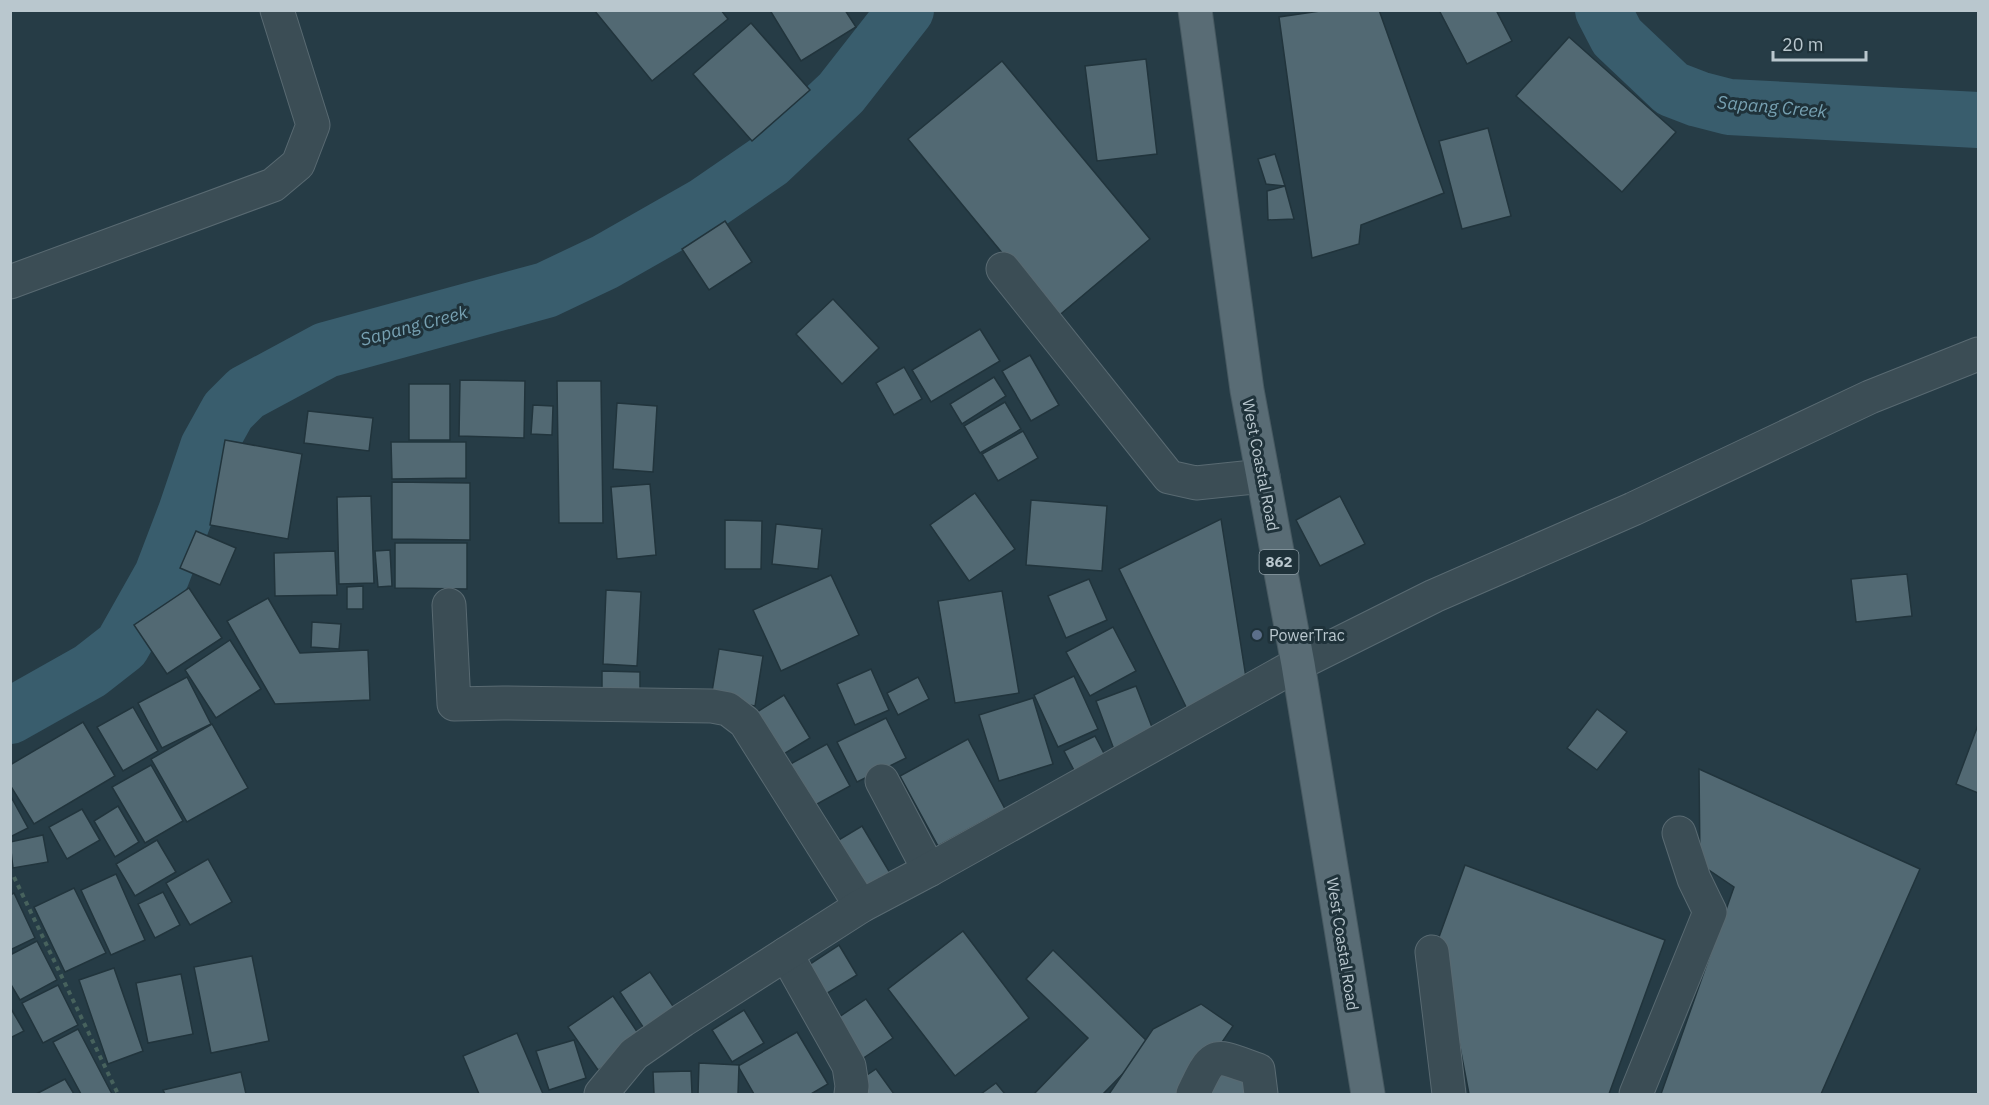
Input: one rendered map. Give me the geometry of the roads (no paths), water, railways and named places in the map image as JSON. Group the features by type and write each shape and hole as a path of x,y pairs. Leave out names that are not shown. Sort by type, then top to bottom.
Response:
{"main road":[{"name":"West Coastal Road","path":"1196,20 1247,390 1298,664 1368,1095"}],"street":[{"path":"10,282 273,185 298,164 313,125 277,10"},
{"path":"1003,269 1169,477 1196,483 1263,476"},
{"path":"601,1095 634,1054 861,906 1298,664 1434,596 1633,509 1870,397 1978,354"},
{"path":"448,605 454,704 526,703 728,708 745,722 861,906"},
{"path":"882,781 929,870"},
{"path":"1636,1095 1710,912 1694,879 1679,833"},
{"path":"1432,952 1449,1095"},
{"path":"786,954 849,1066 851,1095"},
{"path":"1194,1095 1207,1065 1215,1059 1224,1058 1258,1070 1261,1095"}],"waterway":[{"name":"Sapang Creek","path":"10,716 90,671 122,646 162,575 208,447 228,411 246,393 326,350 546,290 605,262 705,205 769,161 841,93 906,10"},
{"name":"Sapang Creek","path":"1603,10 1617,37 1672,89 1698,99 1729,107 1978,120"}],"place":[{"name":"PowerTrac","path":"1257,635"}]}
